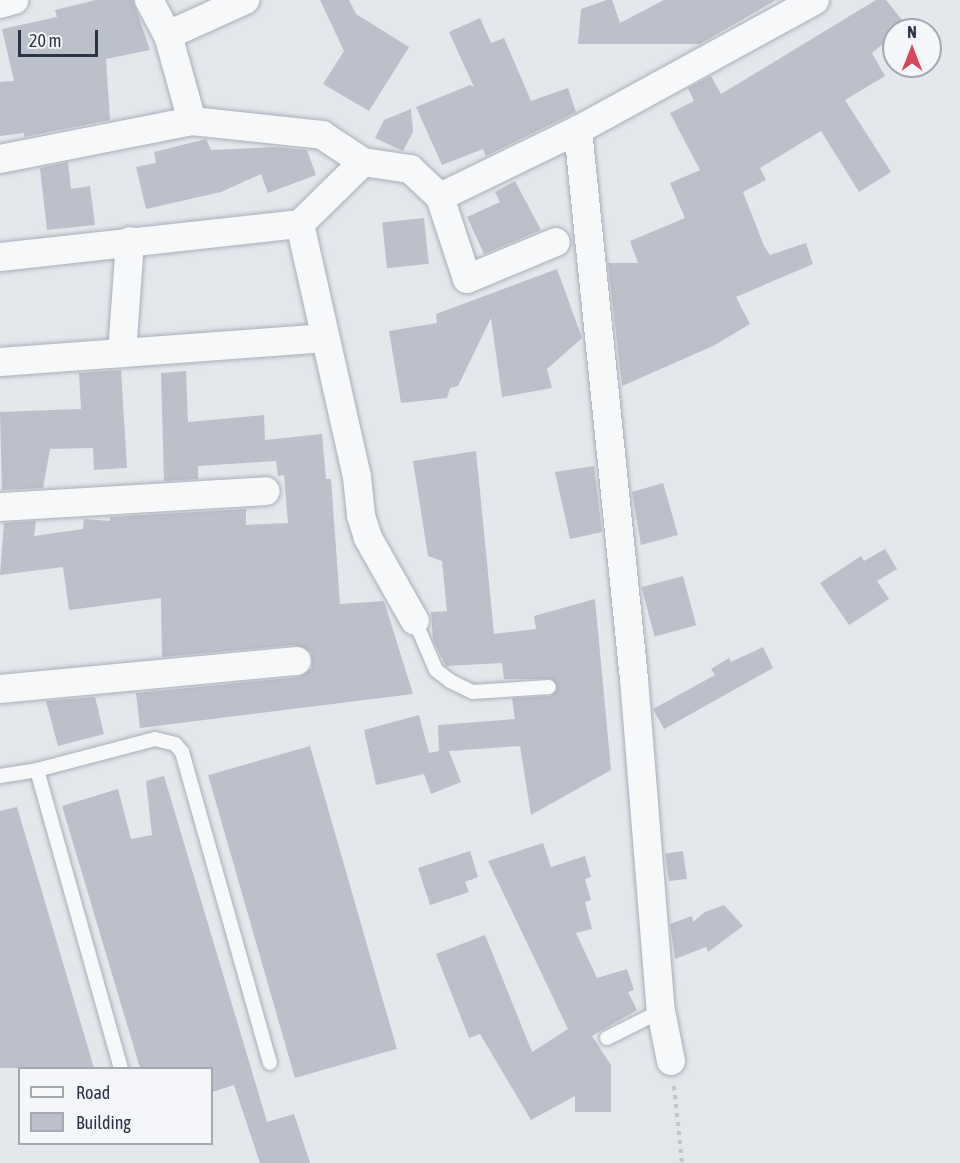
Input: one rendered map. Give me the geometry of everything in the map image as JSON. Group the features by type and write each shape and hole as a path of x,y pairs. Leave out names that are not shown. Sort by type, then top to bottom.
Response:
{"street":[{"path":"0,4 14,0"},
{"path":"149,0 168,35 192,121"},
{"path":"168,35 245,0"},
{"path":"440,197 578,130 816,0"},
{"path":"0,159 192,121 322,135 363,162 410,169 440,197 467,279 556,242"},
{"path":"578,130 634,679 661,1011 671,1061"},
{"path":"0,257 300,224 363,162"},
{"path":"300,224 323,338 357,477 361,516 368,538 415,621"},
{"path":"122,353 130,241"},
{"path":"0,362 323,338"},
{"path":"0,507 266,491"},
{"path":"0,689 297,662"}],"lane":[{"path":"415,621 436,670 450,681 473,692 549,687"},
{"path":"0,776 38,770 155,739 175,744 182,752 270,1063"},
{"path":"38,770 121,1067"},
{"path":"606,1038 661,1011"}],"path":[{"path":"671,1061 682,1163"}],"building":[{"path":"96,0 133,0 150,50 106,59 110,120 24,137 24,133 0,136 0,82 14,81 2,29 57,17 55,10"},
{"path":"320,0 349,0 356,14 409,47 369,111 323,84 344,51"},
{"path":"612,0 620,23 664,0 776,0 700,44 578,44 581,9"},
{"path":"876,0 886,0 900,18 882,18 882,45 872,53 882,71 882,78 845,100 891,172 859,192 821,131 760,168 766,180 743,192 764,246 770,255 806,243 813,264 736,297 750,324 713,346 622,386 608,263 638,263 630,241 685,218 670,183 700,170 670,113 694,101 688,88 711,76 721,94"},
{"path":"480,18 491,43 504,38 531,101 568,88 576,112 486,156 483,149 442,165 416,107 470,85 474,87 449,32"},
{"path":"411,109 413,132 403,151 375,138 384,120"},
{"path":"206,139 211,150 275,147 307,150 316,175 268,193 261,174 221,192 146,209 136,167 156,163 154,152"},
{"path":"68,162 71,189 90,186 95,225 47,230 40,168"},
{"path":"515,181 541,230 484,254 467,217 500,202 495,192"},
{"path":"424,218 429,264 387,268 382,222"},
{"path":"557,269 582,338 547,369 552,388 502,397 491,318 458,386 450,388 447,398 401,403 389,331 437,323 436,314"},
{"path":"121,370 127,468 94,470 93,448 50,449 43,488 2,490 0,412 81,409 79,373"},
{"path":"186,371 188,422 264,415 265,440 322,434 326,479 331,479 340,604 384,601 413,694 140,728 136,693 299,677 312,668 311,652 295,645 162,657 161,598 69,610 63,567 0,575 4,523 36,521 34,536 83,529 84,519 110,521 110,517 246,509 246,525 288,523 284,475 278,476 276,461 198,466 198,479 164,481 161,373"},
{"path":"476,451 494,634 536,629 534,616 595,599 611,770 531,815 520,746 449,751 461,782 431,794 424,774 376,785 364,730 419,715 429,753 439,751 438,725 515,719 512,698 550,696 557,690 552,679 504,679 502,663 446,666 433,640 431,612 447,611 442,561 428,556 413,461"},
{"path":"594,466 602,532 570,539 555,472"},
{"path":"663,483 678,535 641,545 632,492"},
{"path":"885,549 897,569 877,581 889,599 849,625 820,583 861,556 864,561"},
{"path":"683,576 696,625 655,636 641,587"},
{"path":"763,647 773,668 664,729 653,709 715,675 711,669 729,658 731,662"},
{"path":"95,697 104,734 58,746 46,701"},
{"path":"310,746 397,1049 295,1078 208,775"},
{"path":"164,776 267,1122 294,1114 310,1163 260,1163 234,1085 213,1092 213,1067 140,1067 62,806 118,789 131,839 152,835 146,781"},
{"path":"17,807 94,1067 0,1068 0,811"},
{"path":"543,843 551,867 585,856 591,877 585,879 591,900 585,902 592,929 576,933 597,978 627,969 634,990 628,992 637,1010 592,1036 611,1065 611,1112 575,1112 575,1096 531,1120 480,1034 469,1038 436,954 485,935 532,1052 568,1029 488,861"},
{"path":"470,851 478,877 465,882 469,892 430,905 418,868"},
{"path":"683,851 687,879 669,881 665,854"},
{"path":"724,905 743,926 708,952 706,947 675,959 670,924 692,916 693,922 705,912"}]}
